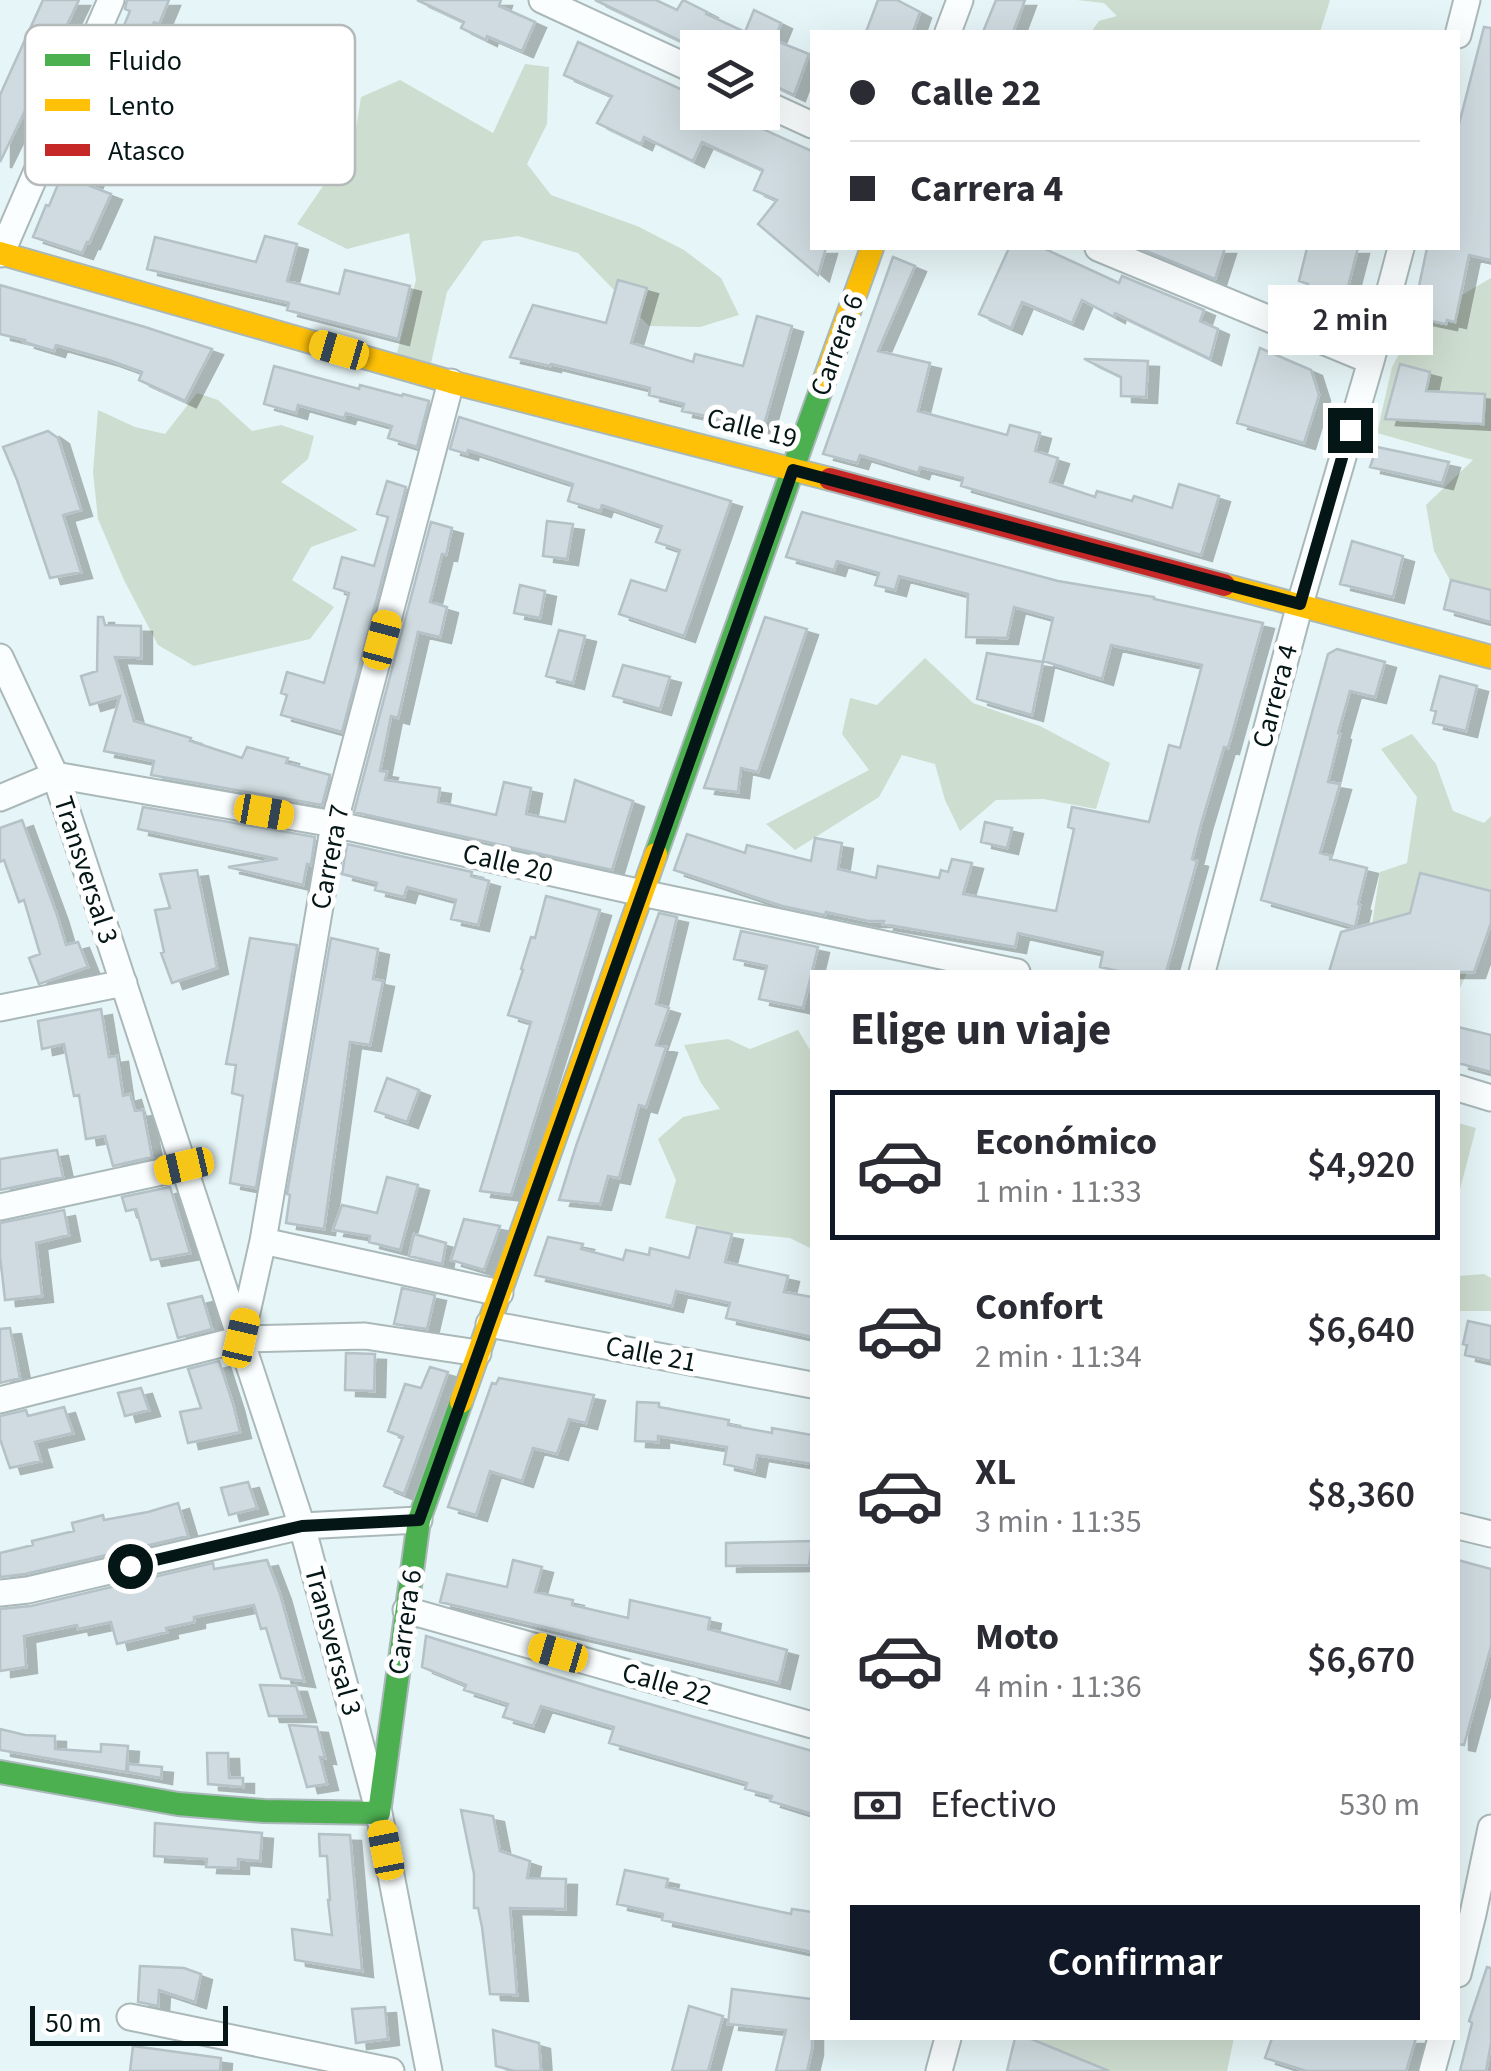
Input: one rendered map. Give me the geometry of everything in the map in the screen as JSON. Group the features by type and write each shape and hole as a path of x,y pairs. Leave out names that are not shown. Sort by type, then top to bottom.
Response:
{"street":[{"path":"99,25 110,0"},
{"path":"542,0 680,64"},
{"path":"949,30 960,0"},
{"path":"1459,30 1467,0"},
{"path":"780,110 810,124"},
{"path":"0,254 30,185"},
{"name":"Carrera 6","path":"379,1813 419,1520 871,250"},
{"path":"1103,250 1371,361"},
{"name":"Carrera 4","path":"1203,970 1300,604 1400,250"},
{"name":"Calle 19","path":"0,254 451,382 1491,656"},
{"name":"Carrera 7","path":"241,1338 263,1241 334,824 451,382"},
{"name":"Transversal 3","path":"0,656 55,775 302,1526 379,1813 429,2071"},
{"path":"0,798 55,775"},
{"name":"Calle 20","path":"55,775 334,824 1008,970"},
{"path":"0,1008 124,983"},
{"path":"1460,1089 1491,1098"},
{"path":"0,1207 184,1166"},
{"path":"263,1241 500,1293"},
{"name":"Calle 21","path":"489,1324 810,1385"},
{"path":"0,1400 241,1338 365,1336 478,1353"},
{"path":"0,1593 28,1590 302,1526 419,1520"},
{"path":"1460,1526 1491,1534"},
{"name":"Calle 22","path":"406,1610 810,1724"},
{"path":"0,1772 178,1804 264,1811 379,1813"},
{"path":"1460,1966 1491,1828"},
{"path":"130,2017 391,2071"},
{"path":"940,2071 948,2040"},
{"path":"1432,2071 1440,2040"}],"green space":[{"path":"1077,0 1330,0 1321,30 1092,30 1099,21 1117,16 1104,3"},
{"path":"525,64 549,67 547,124 527,164 551,195 637,226 684,250 721,278 739,315 700,327 649,326 578,253 518,236 483,241 447,292 431,363 397,353 416,280 409,233 347,249 297,224 324,185 355,185 355,135 361,97 400,80 493,133"},
{"path":"1491,278 1491,600 1457,593 1434,551 1426,505 1473,460 1377,433 1392,367 1417,321"},
{"path":"197,393 218,400 252,431 281,425 314,436 308,459 281,482 358,530 311,547 292,580 334,607 310,639 194,666 158,645 124,580 98,519 93,472 98,410 135,427 165,434"},
{"path":"925,658 973,703 1040,726 1110,763 1096,809 1043,799 996,800 960,831 945,800 935,764 902,755 879,797 795,850 766,824 869,770 842,734 850,698 877,705"},
{"path":"1412,734 1436,764 1453,811 1484,823 1491,816 1491,917 1460,988 1460,970 1401,970 1406,951 1371,931 1380,872 1407,863 1417,797 1381,749"},
{"path":"798,1030 810,1050 810,1248 790,1238 727,1232 665,1218 676,1180 658,1139 683,1117 720,1109 701,1083 684,1045 728,1039 750,1049"},
{"path":"1460,1124 1476,1128 1460,1189"},
{"path":"1484,1274 1491,1278 1491,1311 1460,1311 1460,1276"},
{"path":"1015,2040 1234,2040 1227,2071 1079,2071"}],"building":[{"path":"43,0 79,0 67,25 32,25"},
{"path":"127,0 169,0 159,24 124,25 130,11 125,9"},
{"path":"417,0 501,0 499,6 535,22 522,51 461,28 464,22"},
{"path":"595,0 656,0 677,10 683,0 741,30 680,30 680,41"},
{"path":"878,0 897,0 920,12 914,30 867,30"},
{"path":"996,0 1025,0 1014,30 984,30"},
{"path":"754,10 781,23 778,30 746,30"},
{"path":"1484,27 1491,28 1491,260 1469,255 1455,322 1447,320 1446,324 1417,318 1423,287 1419,286 1427,250 1460,250 1460,120"},
{"path":"25,40 25,111 0,162 0,95"},
{"path":"578,42 680,89 680,130 765,130 810,150 810,250 825,250 818,275 758,224 777,200 754,190 763,170 702,142 693,161 644,137 641,144 597,123 612,96 564,75"},
{"path":"780,42 809,54 794,95 780,88"},
{"path":"58,185 90,185 111,194 82,253 33,237 46,205 49,206"},
{"path":"265,236 297,244 287,281 339,294 345,270 410,286 398,339 287,310 289,303 147,269 155,237 256,262"},
{"path":"1008,250 1047,250 1119,283 1122,276 1204,310 1200,321 1218,329 1210,359 1082,300 1072,323 1022,302 1011,328 979,314"},
{"path":"1144,250 1224,250 1215,279"},
{"path":"1307,250 1357,250 1337,329 1300,314 1308,284 1299,281"},
{"path":"893,257 915,266 878,351 930,363 918,411 1007,435 1010,425 1040,433 1035,451 1058,458 1050,482 1095,497 1097,491 1132,501 1134,496 1172,508 1179,484 1219,496 1201,555 961,486 963,478 920,467 918,473 860,455 857,463 823,454"},
{"path":"618,280 647,288 631,343 693,362 695,354 743,366 757,316 792,326 763,428 682,411 684,404 649,395 650,388 510,357 533,305 606,323"},
{"path":"0,285 212,349 185,401 139,380 142,372 109,360 56,345 54,351 0,334"},
{"path":"1260,348 1311,370 1319,395 1304,443 1237,423"},
{"path":"1084,359 1148,361 1146,397 1121,396 1121,377"},
{"path":"1400,364 1430,372 1426,391 1485,394 1483,424 1385,419"},
{"path":"274,366 359,389 360,385 429,401 417,447 388,438 392,426 346,413 344,418 298,405 296,413 264,404"},
{"path":"459,417 731,501 684,636 619,614 631,580 666,591 680,550 656,542 662,526 602,505 600,511 568,501 573,484 468,450 467,454 450,449"},
{"path":"48,431 58,438 81,510 63,515 81,572 50,578 3,447"},
{"path":"1377,447 1449,462 1442,483 1370,467"},
{"path":"387,481 406,487 342,732 281,715 287,695 281,693 287,672 324,683 349,593 334,588 342,557 374,566 388,517 377,514"},
{"path":"802,512 1058,581 1154,597 1263,623 1228,748 1224,747 1201,824 1192,859 1197,861 1167,970 1100,967 1103,952 1018,933 1015,947 883,924 884,921 826,912 825,915 782,906 674,870 687,834 745,853 747,845 811,861 815,838 842,843 838,869 876,878 878,866 939,878 941,870 948,872 952,859 972,863 963,894 1056,911 1074,829 1068,827 1072,807 1149,822 1169,745 1180,748 1202,665 1111,645 1102,679 1043,661 1053,618 1014,607 1007,638 966,637 968,594 899,576 895,590 875,585 879,573 837,561 834,570 786,557"},
{"path":"547,521 573,524 567,559 543,556"},
{"path":"431,522 452,528 430,602 447,607 440,637 418,632 398,718 391,716 380,771 387,772 385,780 440,788 438,802 496,815 504,782 531,788 526,814 565,822 575,780 633,801 612,870 354,812"},
{"path":"1352,541 1403,556 1393,597 1340,584"},
{"path":"1451,580 1491,590 1491,622 1444,609"},
{"path":"520,585 545,591 540,618 514,613"},
{"path":"98,617 103,617 105,625 141,626 141,658 115,657 134,721 242,758 247,747 330,775 322,805 151,775 154,761 104,751 120,696 90,705 81,676 97,671"},
{"path":"765,617 807,629 758,772 741,768 738,792 704,788"},
{"path":"559,630 585,636 573,683 546,676"},
{"path":"1337,649 1385,662 1375,697 1350,691 1328,782 1340,784 1320,853 1367,868 1355,927 1261,900 1328,654"},
{"path":"987,653 1043,662 1032,715 977,699"},
{"path":"623,665 670,677 660,709 613,696"},
{"path":"1440,676 1477,686 1466,731 1433,723 1436,711 1431,710"},
{"path":"143,807 315,837 303,885 228,867 278,859 138,829"},
{"path":"22,820 66,945 78,942 88,967 39,984 29,958 40,954 24,900 19,902 4,860 0,862 0,828"},
{"path":"985,822 1012,828 1007,848 981,842"},
{"path":"347,844 472,872 471,876 489,881 478,925 451,919 456,900 407,887 404,897 375,890 377,883 342,874"},
{"path":"197,870 217,968 172,983 161,953 164,952 155,910 170,908 160,874"},
{"path":"1420,873 1491,891 1491,923 1474,972 1330,970 1341,932 1410,913"},
{"path":"546,896 600,910 511,1195 480,1191 531,1022 508,1015"},
{"path":"659,913 677,917 656,1004 669,1008 656,1045 666,1047 646,1107 639,1105 619,1178 608,1176 600,1204 559,1200 576,1146"},
{"path":"741,931 818,947 803,1008 759,999 767,966 734,959"},
{"path":"250,938 297,945 256,1188 230,1183 243,1096 232,1093 236,1065 226,1064"},
{"path":"331,938 378,949 373,979 383,981 370,1045 350,1042 324,1229 286,1223 290,1195 287,1194"},
{"path":"101,1009 109,1057 117,1056 123,1096 130,1094 135,1111 143,1110 152,1157 113,1166 105,1136 86,1139 79,1095 74,1096 64,1044 42,1049 38,1021"},
{"path":"1460,1027 1491,1035 1491,1072 1460,1064"},
{"path":"387,1078 419,1090 407,1122 375,1111"},
{"path":"57,1150 63,1177 0,1190 0,1159"},
{"path":"387,1177 418,1185 400,1250 369,1242 370,1236 333,1230 342,1205 377,1213"},
{"path":"170,1187 190,1253 151,1260 136,1209 126,1211 122,1197"},
{"path":"64,1210 69,1235 36,1243 42,1296 5,1300 0,1223"},
{"path":"464,1219 500,1226 484,1270 451,1260"},
{"path":"697,1227 732,1234 725,1262 788,1276 784,1292 810,1297 810,1337 726,1318 730,1303 676,1291 672,1306 535,1275 548,1237 583,1244 581,1249 623,1260 626,1250 649,1255 650,1248 689,1258"},
{"path":"414,1234 446,1243 442,1264 409,1256"},
{"path":"402,1288 435,1295 427,1329 394,1324"},
{"path":"202,1296 212,1329 178,1338 168,1304"},
{"path":"1468,1321 1491,1326 1491,1361 1465,1355"},
{"path":"10,1328 20,1378 0,1383 0,1329"},
{"path":"346,1353 375,1354 374,1391 345,1390"},
{"path":"219,1361 240,1432 188,1443 180,1412 201,1408 188,1369"},
{"path":"430,1367 448,1372 404,1494 384,1486 403,1437 388,1431 405,1384 421,1388"},
{"path":"499,1378 594,1395 586,1423 569,1419 557,1454 533,1448 522,1481 490,1471 476,1515 448,1507 492,1383 496,1384"},
{"path":"141,1388 149,1410 125,1416 118,1393"},
{"path":"637,1402 659,1403 659,1407 729,1420 728,1425 810,1435 810,1464 757,1455 754,1471 724,1464 727,1447 658,1436 658,1442 635,1441"},
{"path":"64,1407 73,1433 35,1442 41,1461 10,1468 0,1439 0,1416 26,1410 28,1416"},
{"path":"248,1482 257,1508 229,1515 221,1488"},
{"path":"178,1503 188,1536 0,1577 0,1553 74,1531 72,1523 103,1515 104,1520 148,1512"},
{"path":"810,1541 809,1565 726,1566 726,1543"},
{"path":"267,1560 304,1681 281,1678 266,1628 261,1629 254,1605 194,1617 194,1622 166,1628 167,1632 117,1644 111,1622 24,1636 26,1667 0,1671 0,1609 31,1606 213,1563 214,1569"},
{"path":"513,1560 542,1567 535,1592 573,1600 572,1605 628,1618 630,1600 710,1618 708,1629 787,1650 779,1683 440,1602 447,1574 507,1587"},
{"path":"1460,1561 1491,1569 1491,1646 1464,1745 1460,1744"},
{"path":"426,1636 810,1750 810,1813 745,1789 747,1783 609,1743 614,1727 541,1706 533,1726 503,1717 508,1704 464,1690 466,1685 422,1667"},
{"path":"260,1685 296,1686 305,1716 269,1716"},
{"path":"289,1725 317,1727 327,1784 307,1787"},
{"path":"0,1729 55,1736 55,1749 101,1752 101,1744 128,1746 126,1772 0,1750"},
{"path":"207,1753 228,1753 229,1778 243,1778 243,1787 208,1784"},
{"path":"128,1764 162,1767 161,1778 128,1772"},
{"path":"461,1810 493,1816 500,1851 530,1861 527,1878 566,1879 565,1909 510,1908 517,1995 490,1994"},
{"path":"155,1823 262,1833 260,1861 238,1859 238,1868 206,1867 207,1859 154,1856"},
{"path":"319,1834 350,1835 362,1971 295,1960 292,1929 332,1935 327,1856 320,1856"},
{"path":"625,1870 668,1879 666,1887 791,1914 792,1909 810,1912 810,1952 662,1920 663,1914 617,1904"},
{"path":"140,1966 184,1968 201,1974 195,2002 159,1990 158,2006 138,2002"},
{"path":"1487,1967 1491,1968 1491,2043 1486,2071 1460,2071 1472,2023 1469,2021"},
{"path":"732,1989 810,1999 812,2049 807,2071 776,2071 786,2030 728,2024"},
{"path":"689,2006 723,2016 708,2071 672,2071"},
{"path":"385,2007 388,2039 356,2043 352,2009"},
{"path":"493,2030 539,2043 541,2071 496,2066"},
{"path":"1015,2040 1034,2040 1109,2071 1007,2071"},
{"path":"1271,2040 1415,2040 1406,2071 1306,2071 1265,2058"},
{"path":"133,2046 221,2058 220,2071 130,2071"}],"traffic: fast":[{"path":"656,854 823,384"},
{"path":"0,1772 178,1804 264,1811 379,1813 419,1520 461,1402"}],"traffic: slow":[{"path":"823,384 871,250"},
{"path":"0,253 451,382 830,479"},
{"path":"1224,585 1491,657"},
{"path":"461,1402 656,854"}],"traffic: jam":[{"path":"830,479 1224,585"}],"route":[{"path":"130,1566 302,1526 419,1520 793,470 1300,604 1350,430"}]}
